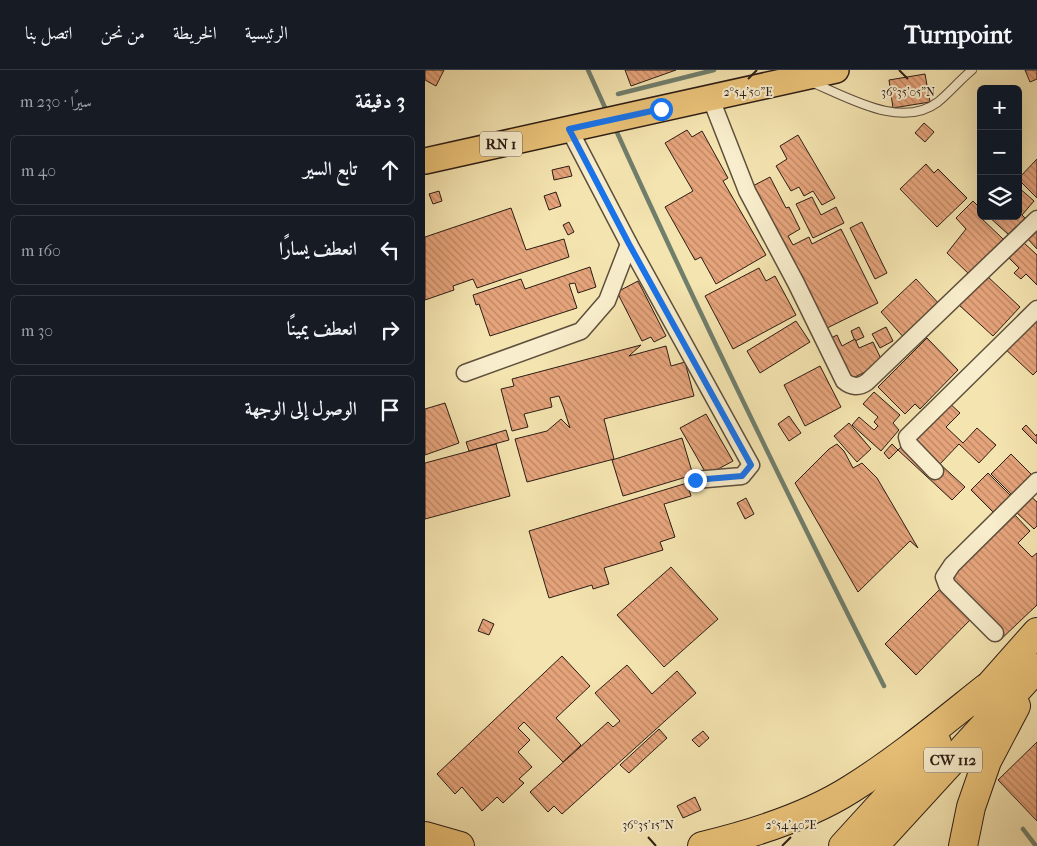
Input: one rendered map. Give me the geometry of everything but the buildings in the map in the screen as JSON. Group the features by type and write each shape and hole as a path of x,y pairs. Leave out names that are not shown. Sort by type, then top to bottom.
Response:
{"highway":[{"path":"702,846 745,836 850,790 912,747 986,688 1037,632"},
{"path":"963,846 971,807 987,760 1035,670"},
{"name":"CW 112","path":"874,846 1035,670"},
{"name":"CW 112","path":"843,846 986,688"},
{"path":"425,836 460,846"}],"main road":[{"name":"RN 1","path":"425,161 836,70"}],"street":[{"path":"711,99 747,191 796,283 844,380 850,385 861,385 867,382 1037,219"},
{"path":"573,128 629,244 751,465 742,476 695,480"},
{"path":"465,373 581,331 607,301 629,244"},
{"path":"935,472 909,444 907,437 1037,309"},
{"path":"995,633 947,585 944,577 952,565 1037,481"}],"lane":[{"path":"800,78 890,113 912,114 937,102 972,70"}],"waterway":[{"path":"588,70 607,112"},
{"path":"618,94 714,70"},
{"path":"615,128 747,409 884,686"},
{"path":"1023,829 1036,846"}],"route":[{"path":"661,109 569,129 629,244 746,452 751,465 742,476 695,480"}]}
